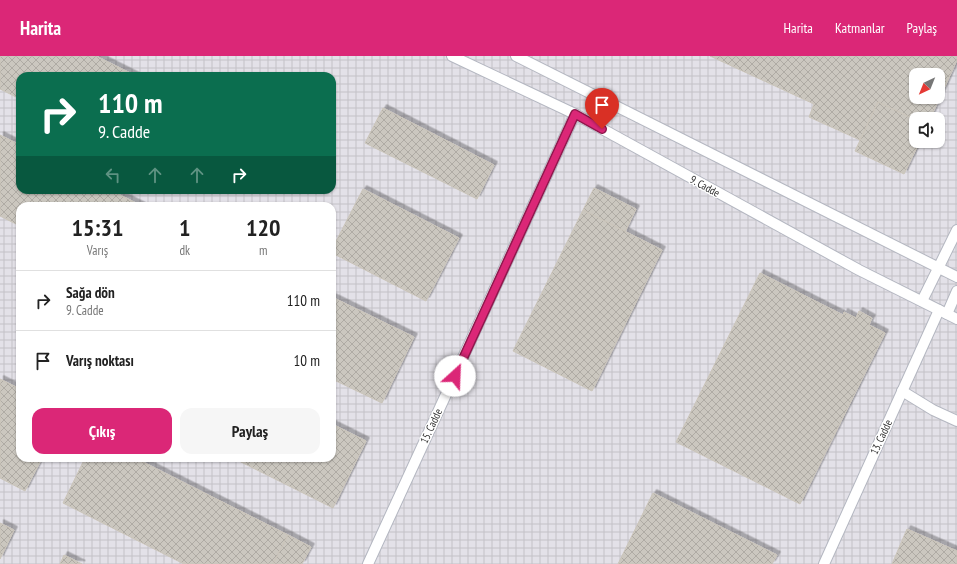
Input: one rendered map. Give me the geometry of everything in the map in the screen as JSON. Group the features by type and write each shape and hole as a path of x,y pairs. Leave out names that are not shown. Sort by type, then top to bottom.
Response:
{"lane":[{"name":"9. Cadde","path":"452,56 575,114 859,270 957,319"},
{"path":"516,56 957,277"},
{"name":"15. Cadde","path":"368,564 575,114"},
{"path":"922,302 957,230"},
{"name":"13. Cadde","path":"824,564 902,392 943,312 957,291"},
{"path":"902,392 933,410 957,421"}],"shaded area":[{"path":"0,56 957,56 957,564 0,564"}],"building":[{"path":"0,56 96,56 128,72 16,72 16,97 0,89"},
{"path":"710,56 957,56 957,60 945,86 945,68 909,68 909,104 937,104 933,112 909,112 909,117 878,102 860,140 809,117 814,104"},
{"path":"878,102 909,117 909,148 917,148 904,174 855,151"},
{"path":"383,108 494,165 477,199 365,143"},
{"path":"0,135 16,143 16,194 118,194 134,202 16,202 16,224 0,216"},
{"path":"594,188 636,209 625,232 583,210"},
{"path":"363,189 459,238 426,301 336,255 336,241"},
{"path":"583,210 662,250 592,391 513,351"},
{"path":"760,273 843,315 844,312 856,318 859,311 872,318 869,325 885,333 800,504 676,442"},
{"path":"336,299 414,337 382,403 336,381"},
{"path":"0,379 16,387 16,462 40,462 25,491 0,478"},
{"path":"336,426 366,441 333,508 241,462 336,462"},
{"path":"83,462 143,462 288,535 273,564 184,564 63,503"},
{"path":"653,493 777,555 772,564 618,564"},
{"path":"0,523 14,530 0,559"},
{"path":"907,529 957,551 957,564 892,564"},
{"path":"288,535 311,547 302,564 273,564"},
{"path":"64,555 82,564 60,564"}],"route":[{"path":"455,376 575,114 602,129"}]}
